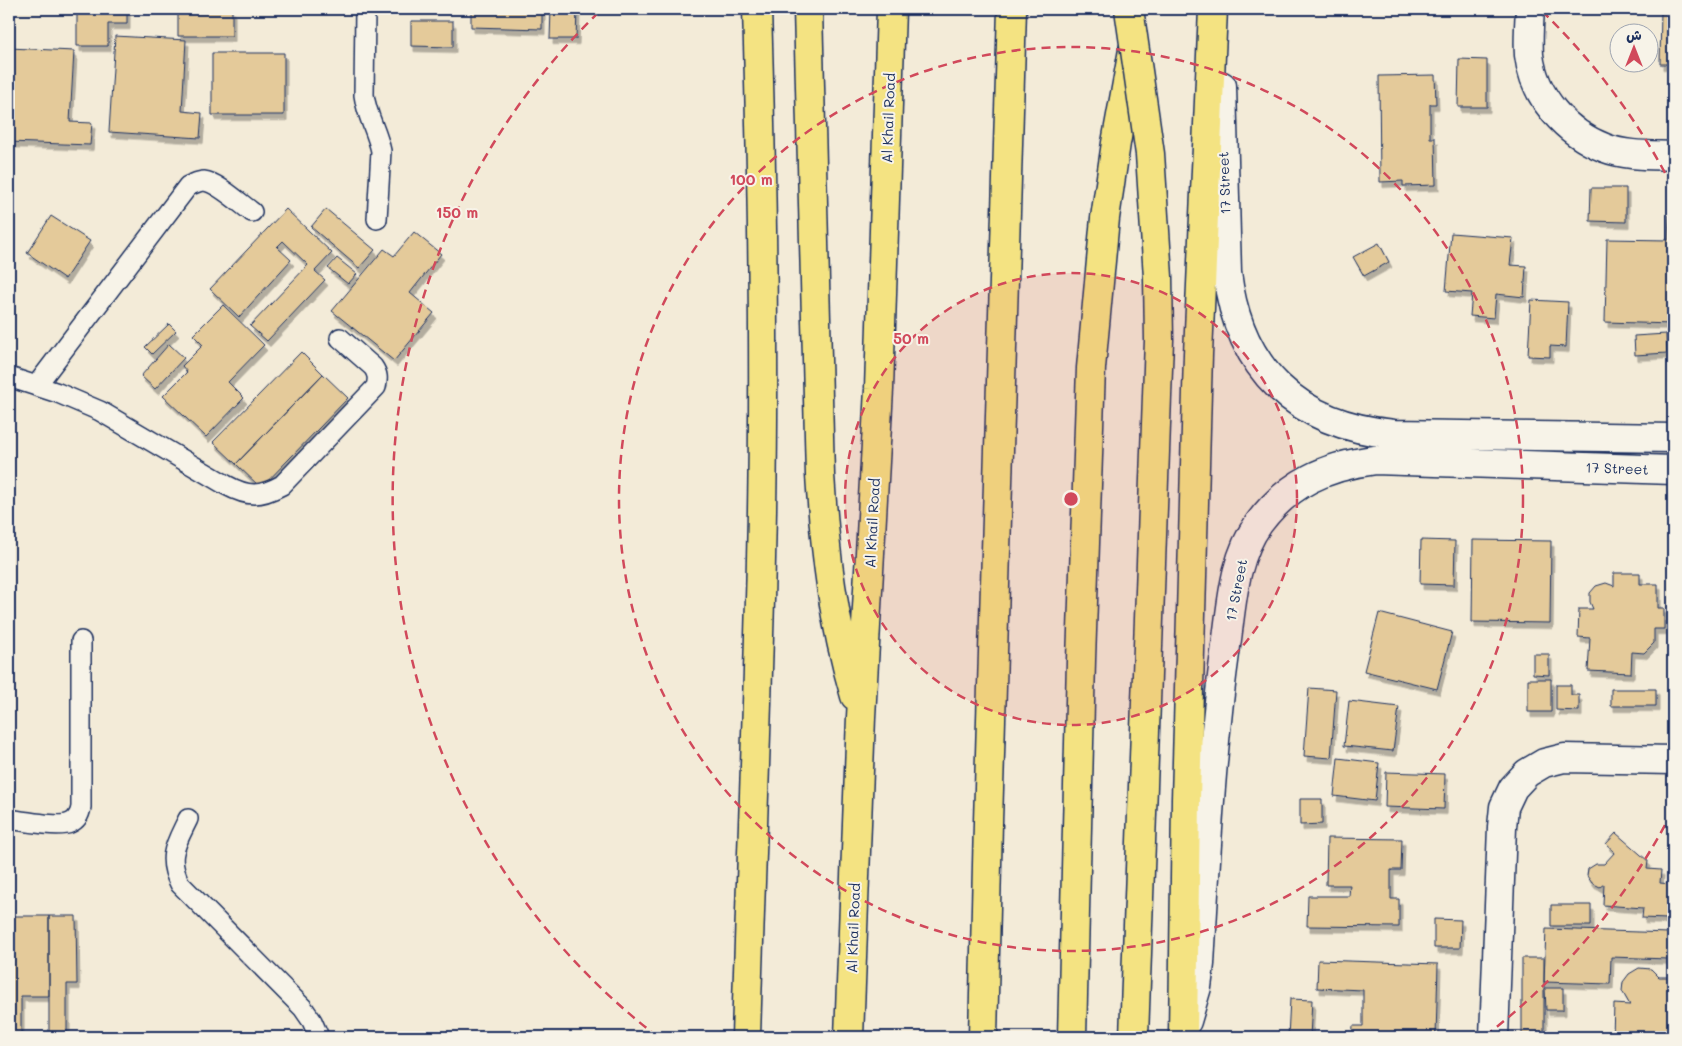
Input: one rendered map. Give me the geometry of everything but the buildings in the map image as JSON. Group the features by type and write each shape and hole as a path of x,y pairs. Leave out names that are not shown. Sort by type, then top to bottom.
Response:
{"highway":[{"path":"746,1037 762,512 762,181 757,9"},
{"path":"808,9 820,475 824,536 832,598 844,658 861,717"},
{"name":"Al Khail Road","path":"849,1037 861,717 879,389 891,9"},
{"path":"983,1037 1012,9"},
{"path":"1129,9 1150,154 1158,260 1159,340 1134,1037"},
{"path":"1072,1037 1081,660 1091,368 1106,218 1124,97 1142,9"},
{"path":"1183,1034 1186,799 1198,354 1213,9"}],"street":[{"name":"17 Street","path":"1218,9 1227,273 1230,294 1242,334 1252,353 1264,371 1279,386 1312,412 1352,428 1373,432 1394,434 1673,438"},
{"path":"1530,9 1529,55 1538,85 1554,113 1578,134 1606,148 1637,154 1673,156"},
{"name":"17 Street","path":"1183,1034 1197,987 1200,964 1213,764 1234,588 1239,565 1247,544 1258,524 1273,506 1309,478 1330,469 1352,463 1375,460 1673,470"},
{"path":"1494,1037 1502,827 1504,807 1513,788 1527,773 1544,763 1564,758 1673,760"}],"lane":[{"path":"365,9 364,95 366,108 381,151 377,219"},
{"path":"36,386 188,186 204,181 213,183 252,212"},
{"path":"9,377 80,401 226,485 240,492 254,495 269,492 282,485 376,387 377,373 373,367 340,338"},
{"path":"9,819 63,825 75,820 80,814 81,640"},
{"path":"188,819 174,849 172,861 174,873 180,884 303,1008 312,1021 319,1037"}]}
